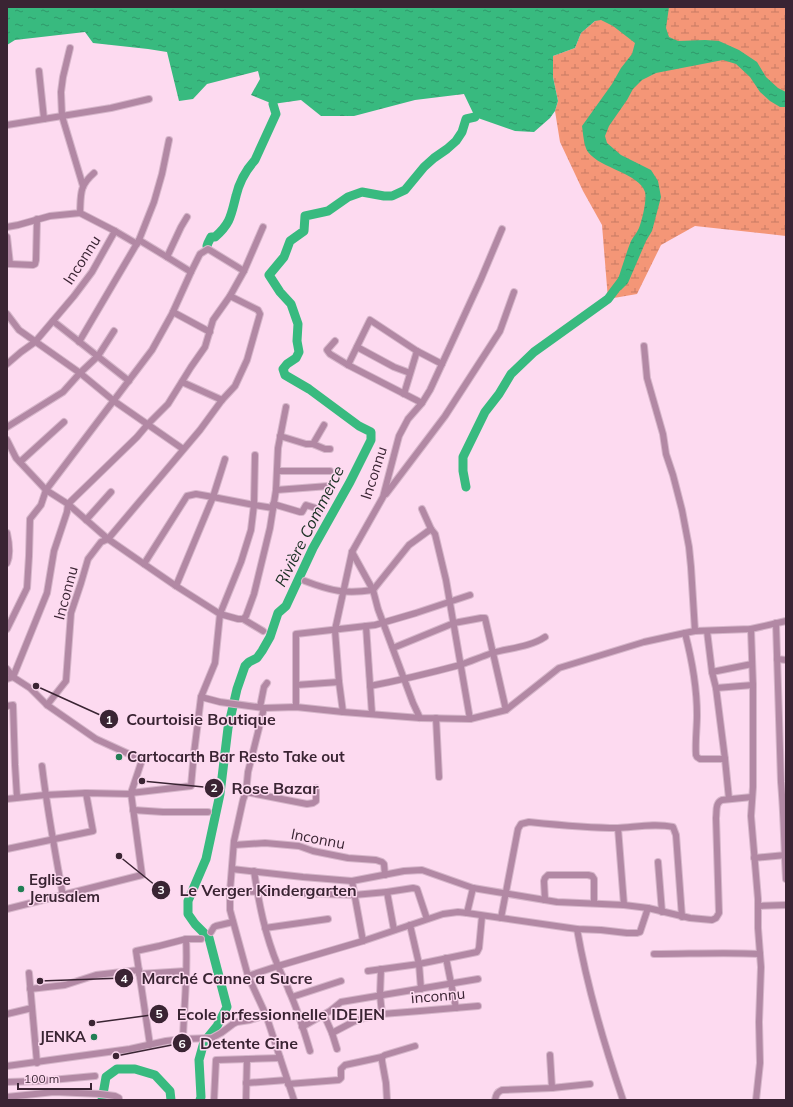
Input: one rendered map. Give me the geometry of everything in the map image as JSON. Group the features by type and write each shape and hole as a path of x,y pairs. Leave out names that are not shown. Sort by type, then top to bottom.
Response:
{"street":[{"name":"Inconnu","path":"70,48 61,92 62,116 83,186 81,192 80,213"},
{"path":"39,71 44,119"},
{"path":"7,125 111,108 149,99"},
{"path":"79,342 138,242 154,202 169,140"},
{"path":"83,186 94,172"},
{"name":"Inconnu","path":"7,227 50,216 80,213 167,257 190,272"},
{"path":"167,257 180,227 187,217"},
{"path":"7,236 8,264 35,264 37,219"},
{"path":"68,504 137,438 148,424 168,404 205,347 213,320 230,296 244,271 263,227"},
{"name":"Inconnu","path":"343,712 339,682 336,630 352,552 383,496 399,436 408,419 430,390 481,279 502,229"},
{"name":"Inconnu","path":"7,364 35,342 74,296 92,272 115,231"},
{"path":"7,629 27,588 30,519 41,505 46,490 152,350 173,312 190,272 200,254 208,249 244,271"},
{"path":"383,496 445,416 500,331 514,292"},
{"name":"Inconnu","path":"47,705 66,681 71,613 88,559 101,542 108,538 200,430 222,400 235,386 241,374 251,347 260,314 258,310 230,296"},
{"path":"173,312 210,332"},
{"path":"7,314 18,330 80,373 114,401 183,449"},
{"path":"348,365 370,320 416,351 442,364"},
{"path":"53,321 129,381"},
{"path":"7,427 63,392 98,356 114,331"},
{"path":"335,341 327,350 330,354 348,365 422,402"},
{"path":"644,346 647,378 682,510 689,547 695,631"},
{"path":"357,347 410,373"},
{"path":"404,394 416,351"},
{"path":"182,382 222,400"},
{"path":"243,619 246,616 256,586 270,528 276,490 280,436 286,407"},
{"path":"20,462 64,422"},
{"path":"313,444 324,425"},
{"path":"280,436 306,444 313,444 325,449 330,449"},
{"path":"7,440 16,458 46,490 68,504 108,538 176,586 221,612 238,619 243,619 263,631"},
{"path":"7,799 45,794 131,793 191,786 201,697 215,663 221,612 241,562 251,530 254,505 254,455"},
{"path":"176,586 213,497 225,459"},
{"path":"277,471 330,470"},
{"path":"276,490 330,486"},
{"path":"86,520 111,492"},
{"path":"144,564 187,496 196,494 254,505 273,506 300,512 302,512 306,505 319,509"},
{"name":"Inconnu","path":"10,678 46,593 54,551 67,512 68,504"},
{"path":"422,509 435,534 442,560 470,719"},
{"path":"305,581 343,592 373,590 409,545 432,529"},
{"path":"7,533 7,563"},
{"path":"352,552 373,590 404,680 420,718"},
{"path":"296,707 296,634 384,623 470,595"},
{"path":"393,648 454,623 485,618 506,710"},
{"path":"201,697 220,702 259,707 296,707 420,718 470,719 506,710 559,668 644,642 685,633 695,631 751,629 786,621"},
{"path":"776,623 777,659 783,733 786,880"},
{"path":"366,626 372,714"},
{"path":"751,629 753,686 753,787 751,816 760,954 760,1063 756,1100"},
{"path":"707,631 712,672 716,688 729,799"},
{"path":"685,633 691,654 696,687 696,755 700,759 725,759"},
{"path":"370,686 404,680 461,664 492,653 519,647 545,637"},
{"path":"777,659 786,660"},
{"path":"712,672 752,664"},
{"path":"7,669 10,678 30,688 47,705 96,739 142,760 131,793 142,875 7,909"},
{"path":"296,685 339,682"},
{"path":"267,683 264,687 259,707 246,792 236,832 230,891 230,910 248,976 266,1015 294,1100"},
{"path":"716,688 753,686"},
{"path":"7,706 13,706 17,797"},
{"path":"436,718 439,777"},
{"path":"42,766 52,839 63,896"},
{"path":"246,792 307,804 313,803 316,800 316,788"},
{"path":"7,849 93,831 86,793"},
{"path":"232,869 352,881 404,871 422,870 473,888 557,902 594,903 648,908 682,917 712,920 718,916 719,913 716,818 717,804 722,800 752,798"},
{"path":"133,810 208,812"},
{"path":"501,918 518,829 521,824 529,822 583,827 673,827 676,835 682,917"},
{"path":"618,828 624,905"},
{"name":"Inconnu","path":"234,845 265,843 299,846 313,851 348,858 376,860 384,864 385,875"},
{"path":"754,858 785,856"},
{"path":"658,862 662,912"},
{"path":"254,871 260,910 265,928 278,966 292,997 310,1051"},
{"path":"545,900 544,881 548,875 588,875 592,876 594,879 594,903"},
{"path":"352,881 363,941"},
{"path":"230,891 354,895 416,888 427,919"},
{"path":"467,913 473,888"},
{"path":"387,892 394,930"},
{"path":"758,906 786,905"},
{"path":"248,976 363,941 443,914 458,912 577,929 637,933 640,932 642,928 648,908"},
{"path":"368,971 419,964 477,952 479,950 482,916"},
{"path":"265,928 328,919"},
{"path":"211,932 214,926 233,922"},
{"path":"410,925 419,964"},
{"path":"577,929 593,1004 616,1082 623,1100"},
{"path":"150,1045 136,951 186,940 201,939"},
{"path":"183,1039 187,955 186,940"},
{"path":"654,954 760,954"},
{"path":"446,958 456,1008"},
{"name":"inconnu","path":"419,964 421,989"},
{"path":"381,969 380,995 382,1014"},
{"path":"30,989 65,985 96,975 186,971"},
{"path":"29,973 37,1063"},
{"name":"inconnu","path":"302,1027 324,1015 341,1002 478,979"},
{"path":"292,997 341,981"},
{"name":"inconnu","path":"332,1034 353,1022 382,1014 478,1006"},
{"path":"7,1014 32,1008"},
{"path":"7,1066 130,1049 166,1041 212,1038 237,1022 266,1015"},
{"path":"324,1015 338,1050"},
{"path":"246,1083 339,1080 342,1076 341,1069 345,1065 382,1057 415,1046"},
{"path":"550,1055 552,1088"},
{"path":"382,1057 387,1100"},
{"path":"214,1100 216,1060 280,1058"},
{"path":"246,1100 247,1060"},
{"path":"7,1082 40,1081 95,1076"},
{"path":"495,1100 499,1091 502,1090 552,1088 590,1084"},
{"path":"7,1097 54,1092 100,1094 119,1098 119,1100"}],"green space":[{"path":"605,7 786,7 786,236 695,226 661,245 637,294 608,299 602,225 583,191 560,142 555,111 558,101 553,77 553,56 575,48 581,33 595,21"}],"water":[{"path":"7,7 669,7 666,28 669,37 678,41 719,41 739,50 757,62 766,77 778,88 786,92 786,107 780,107 770,101 760,92 750,77 736,64 723,60 656,73 642,80 633,89 609,126 605,136 607,143 621,155 651,170 658,181 661,197 652,231 646,241 628,283 618,291 618,278 631,241 640,225 644,210 645,192 635,180 628,175 594,158 588,152 585,143 582,126 632,54 635,43 613,26 601,20 595,21 581,33 575,48 553,56 553,77 558,101 555,111 550,118 534,132 515,131 475,117 464,94 415,100 354,116 321,116 301,100 273,104 251,95 260,79 258,71 207,84 193,99 179,101 167,52 93,43 85,32 15,40 7,45"}],"waterway":[{"name":"Rivière Commerce","path":"207,246 211,237 215,237 230,218 237,191 246,172 255,160 276,114 273,104"},
{"name":"Rivière Commerce","path":"200,1100 199,1060 204,1042 217,1026 227,1007 209,938 195,924 188,914 188,901 206,859 220,794 228,728 237,689 245,666 257,658 270,637 278,613 286,606 313,548 350,482 371,440 371,432 359,426 309,389 285,375 283,369 287,364 296,358 299,352 297,341 298,324 291,304 280,292 269,275 284,257 290,241 304,231 305,216 328,211 348,197 362,192 392,196 405,190 424,167 456,141 462,132 466,119 475,117"},
{"path":"466,487 463,471 463,457 485,412 499,394 511,374 534,352 608,299 623,279"},
{"name":"Rivière Commerce","path":"102,1100 106,1077 117,1069 135,1069 155,1075 170,1091 171,1100"}],"place":[{"name":"Courtoisie Boutique","path":"36,686"},
{"name":"Cartocarth Bar Resto Take out","path":"119,757"},
{"name":"Rose Bazar","path":"142,781"},
{"name":"Le Verger Kindergarten","path":"119,856"},
{"name":"Eglise Jerusalem","path":"21,889"},
{"name":"Marché Canne a Sucre","path":"40,981"},
{"name":"Ecole prfessionnelle IDEJEN","path":"92,1023"},
{"name":"JENKA","path":"94,1037"},
{"name":"Detente Cine","path":"116,1056"}]}
